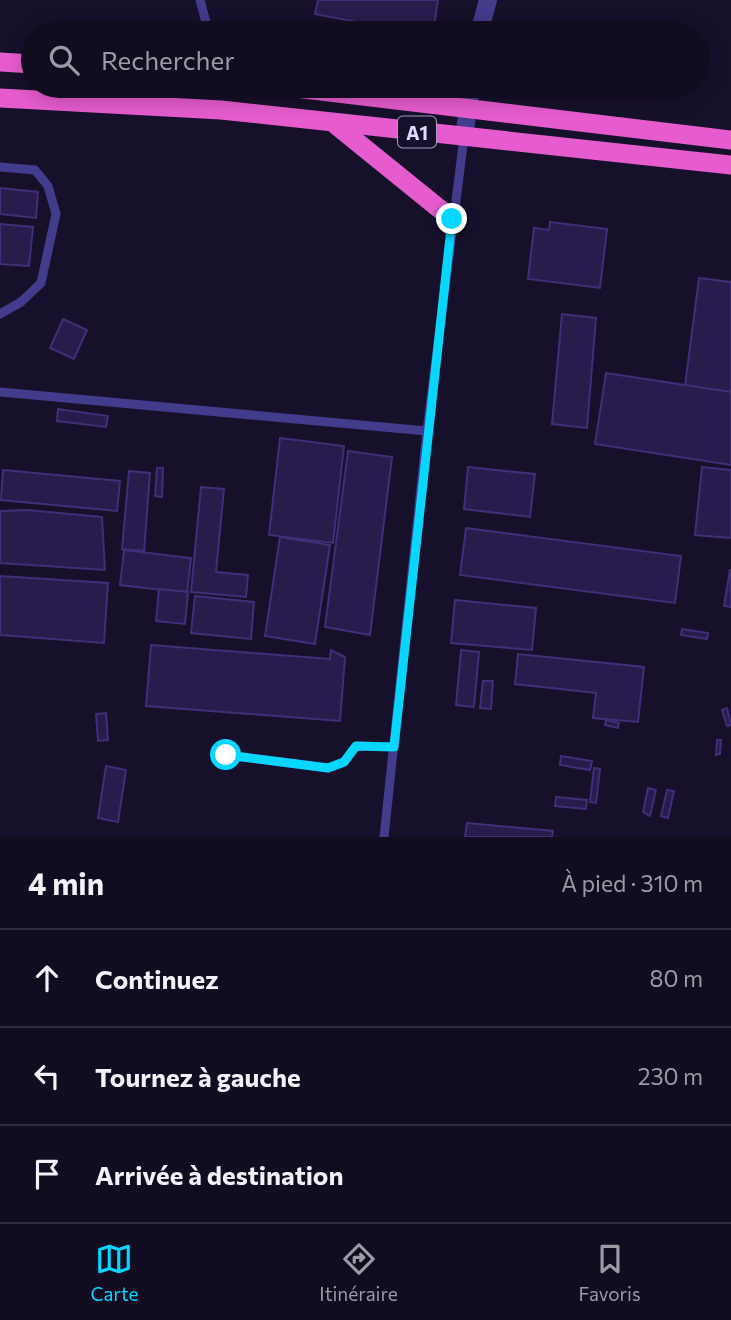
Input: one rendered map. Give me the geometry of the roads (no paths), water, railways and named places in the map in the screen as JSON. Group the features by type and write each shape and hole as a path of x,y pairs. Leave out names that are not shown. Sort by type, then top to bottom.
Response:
{"highway":[{"path":"0,62 21,63"},
{"name":"A1","path":"0,98 221,110 731,165"},
{"name":"A1","path":"386,98 731,140"},
{"path":"335,124 452,219"}],"street":[{"path":"482,21 488,0"},
{"path":"464,136 469,98"}],"lane":[{"path":"200,0 206,21"},
{"path":"384,837 427,431 464,136"},
{"path":"0,167 35,170 48,186 56,214 41,283 21,302 0,314"},
{"path":"0,392 427,431"},
{"path":"226,755 328,768 344,762 356,746 394,747"}]}
